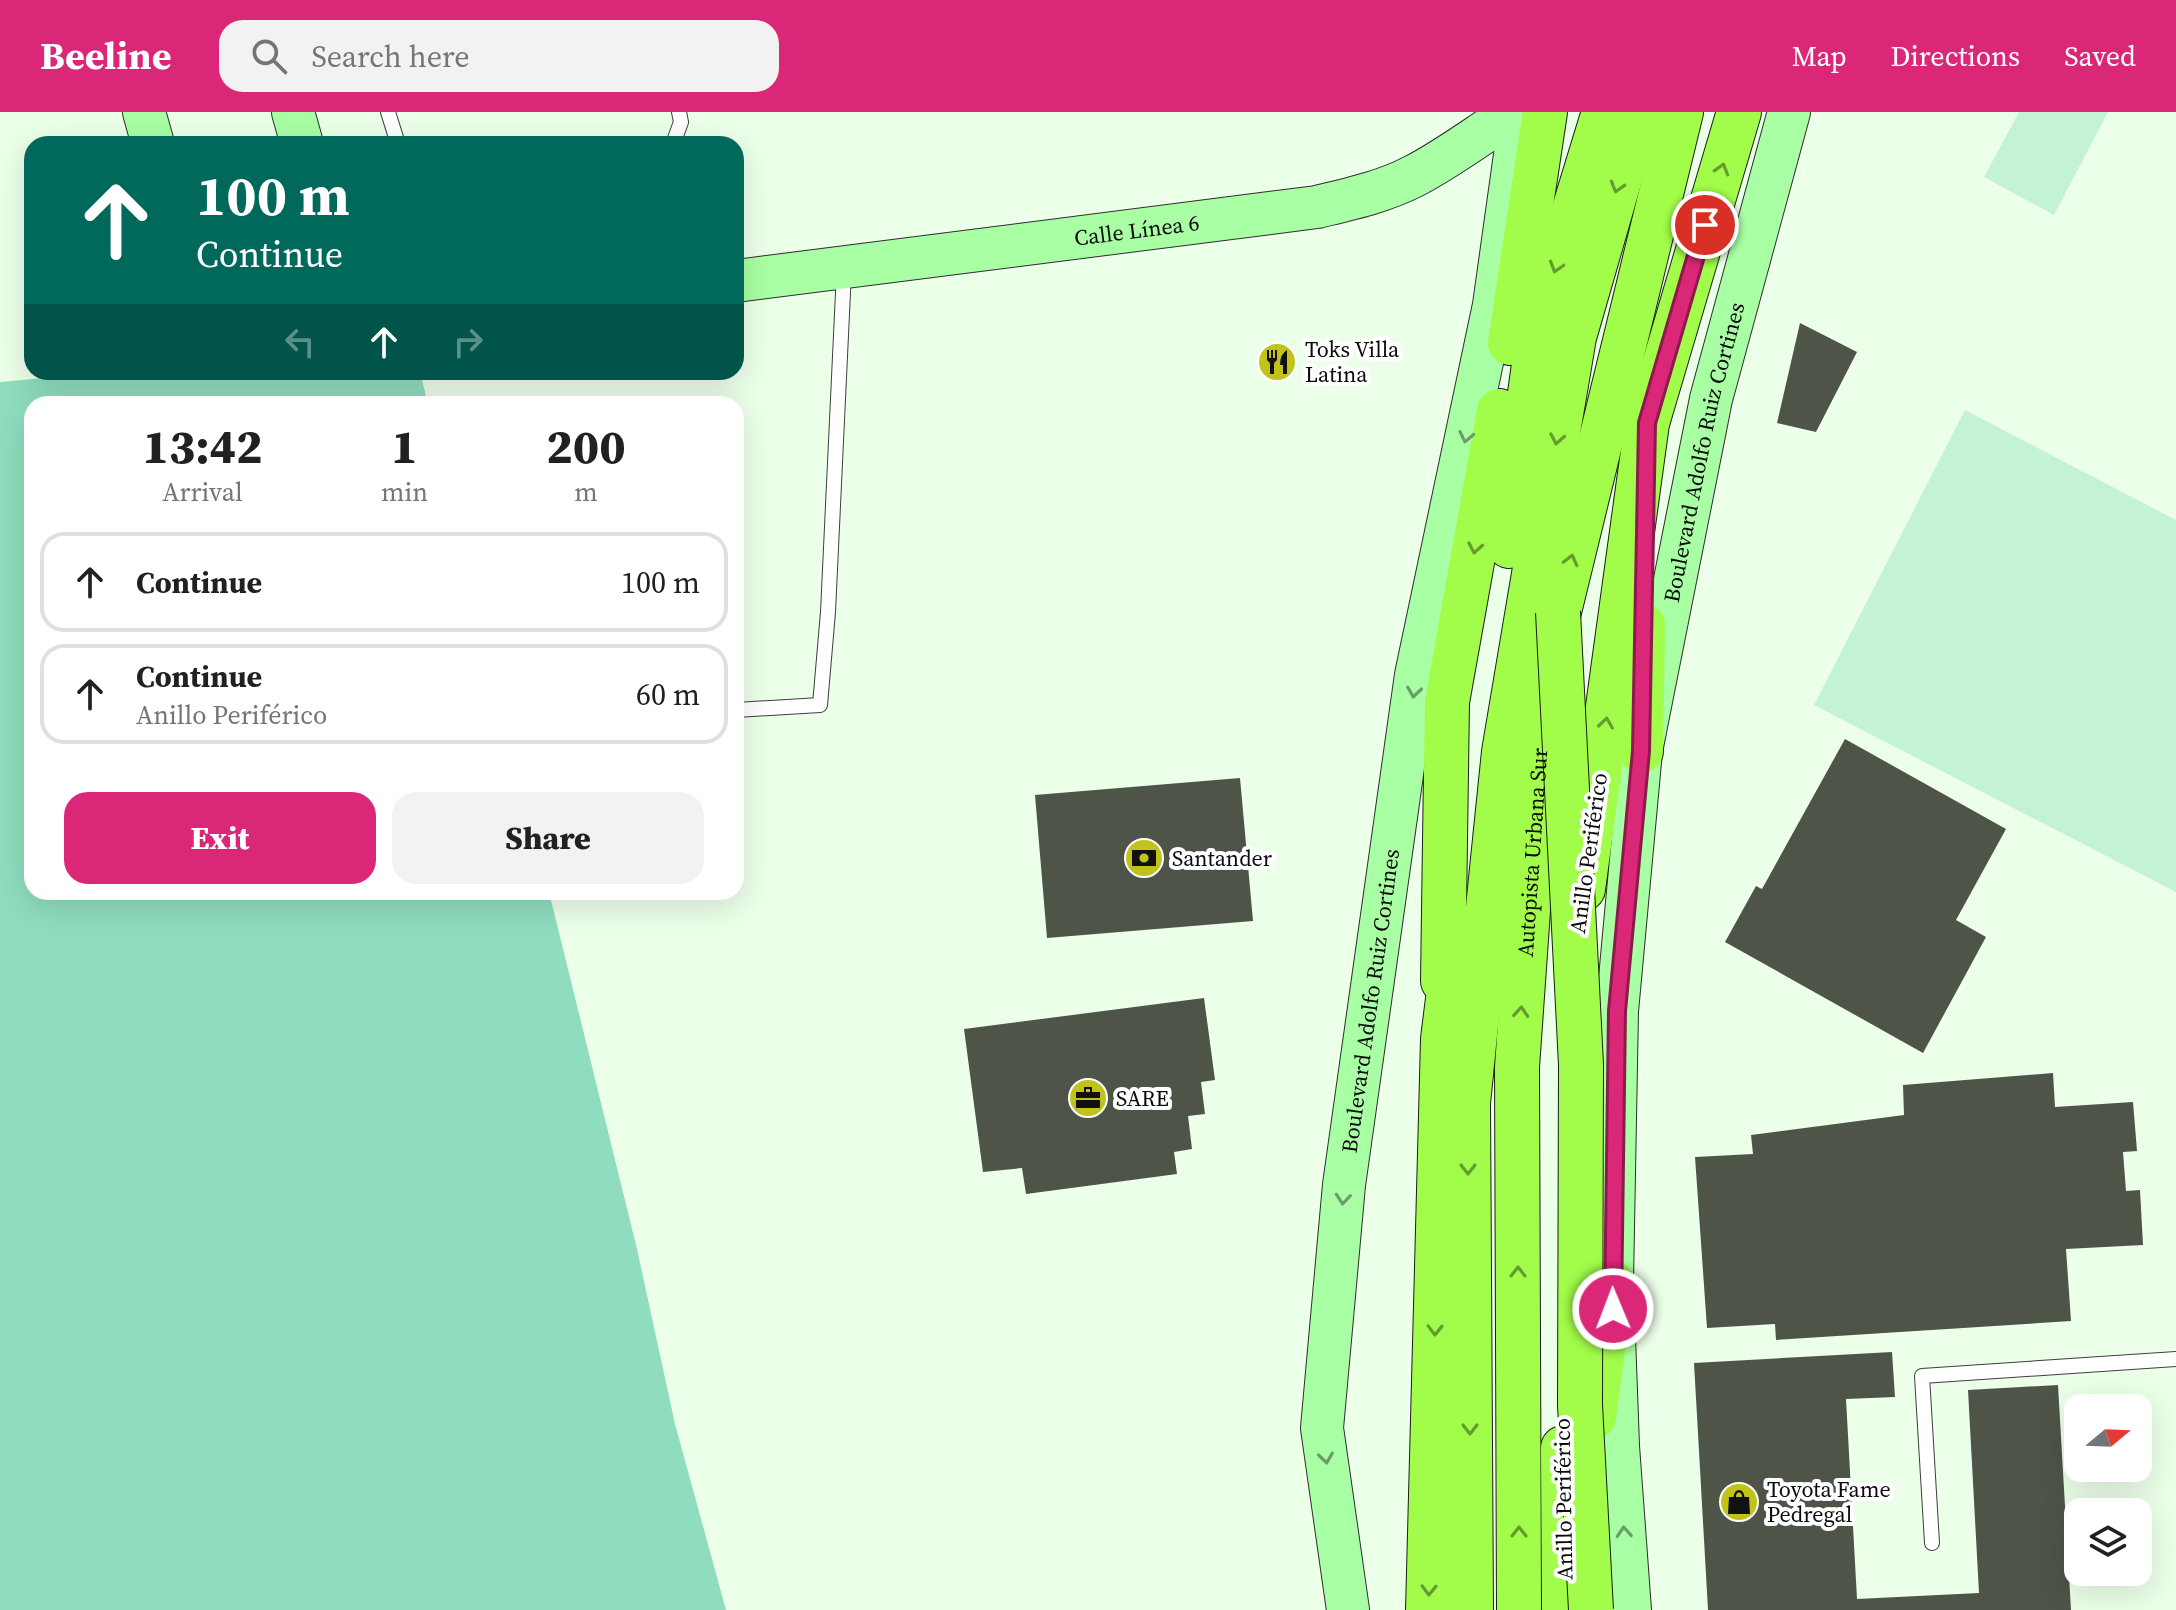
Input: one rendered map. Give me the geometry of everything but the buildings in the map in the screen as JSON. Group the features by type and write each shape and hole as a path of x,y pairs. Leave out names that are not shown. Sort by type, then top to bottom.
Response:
{"highway":[{"path":"1428,1610 1443,1039 1447,702 1504,387 1545,112"},
{"path":"1443,1039 1540,321 1604,112"},
{"name":"Autopista Urbana Sur","path":"1471,1610 1468,1103 1504,752 1574,337 1639,112"},
{"name":"Autopista Urbana Sur","path":"1519,1610 1517,1067 1545,669 1681,112"},
{"name":"Anillo Periférico","path":"1566,1610 1559,1060 1647,423 1739,112"},
{"path":"1641,751 1647,423"},
{"path":"1558,612 1581,1065 1580,1405 1591,1610"},
{"path":"1566,1610 1612,1282"}],"main road":[{"path":"144,112 151,136"},
{"path":"293,112 300,136"},
{"name":"Calle Línea 6","path":"744,280 1317,207 1370,194 1411,178 1518,112"},
{"name":"Boulevard Adolfo Ruiz Cortines","path":"1348,1610 1322,1428 1344,1185 1416,675 1494,305 1518,112"},
{"name":"Boulevard Adolfo Ruiz Cortines","path":"1630,1610 1618,1446 1612,1282 1617,1011 1641,751 1711,399 1789,112"}],"lane":[{"path":"388,112 396,136"},
{"path":"676,136 681,122 679,112"},
{"path":"744,710 820,705 828,612 844,267"},
{"path":"1932,1543 1922,1376 2176,1359"}],"green space":[{"path":"2019,112 2108,112 2054,215 1984,177"},
{"path":"422,380 426,396 24,396 24,900 551,900 637,1249 675,1424 726,1610 0,1610 0,382"},
{"path":"1965,410 2176,520 2176,892 1814,705"}],"place":[{"name":"Toks Villa Latina","path":"1277,362"},
{"name":"Santander","path":"1144,858"},
{"name":"SARE","path":"1088,1098"},
{"name":"Toyota Fame Pedregal","path":"1739,1502"}],"route":[{"path":"1613,1309 1617,1011 1641,751 1647,423 1705,225"}]}
